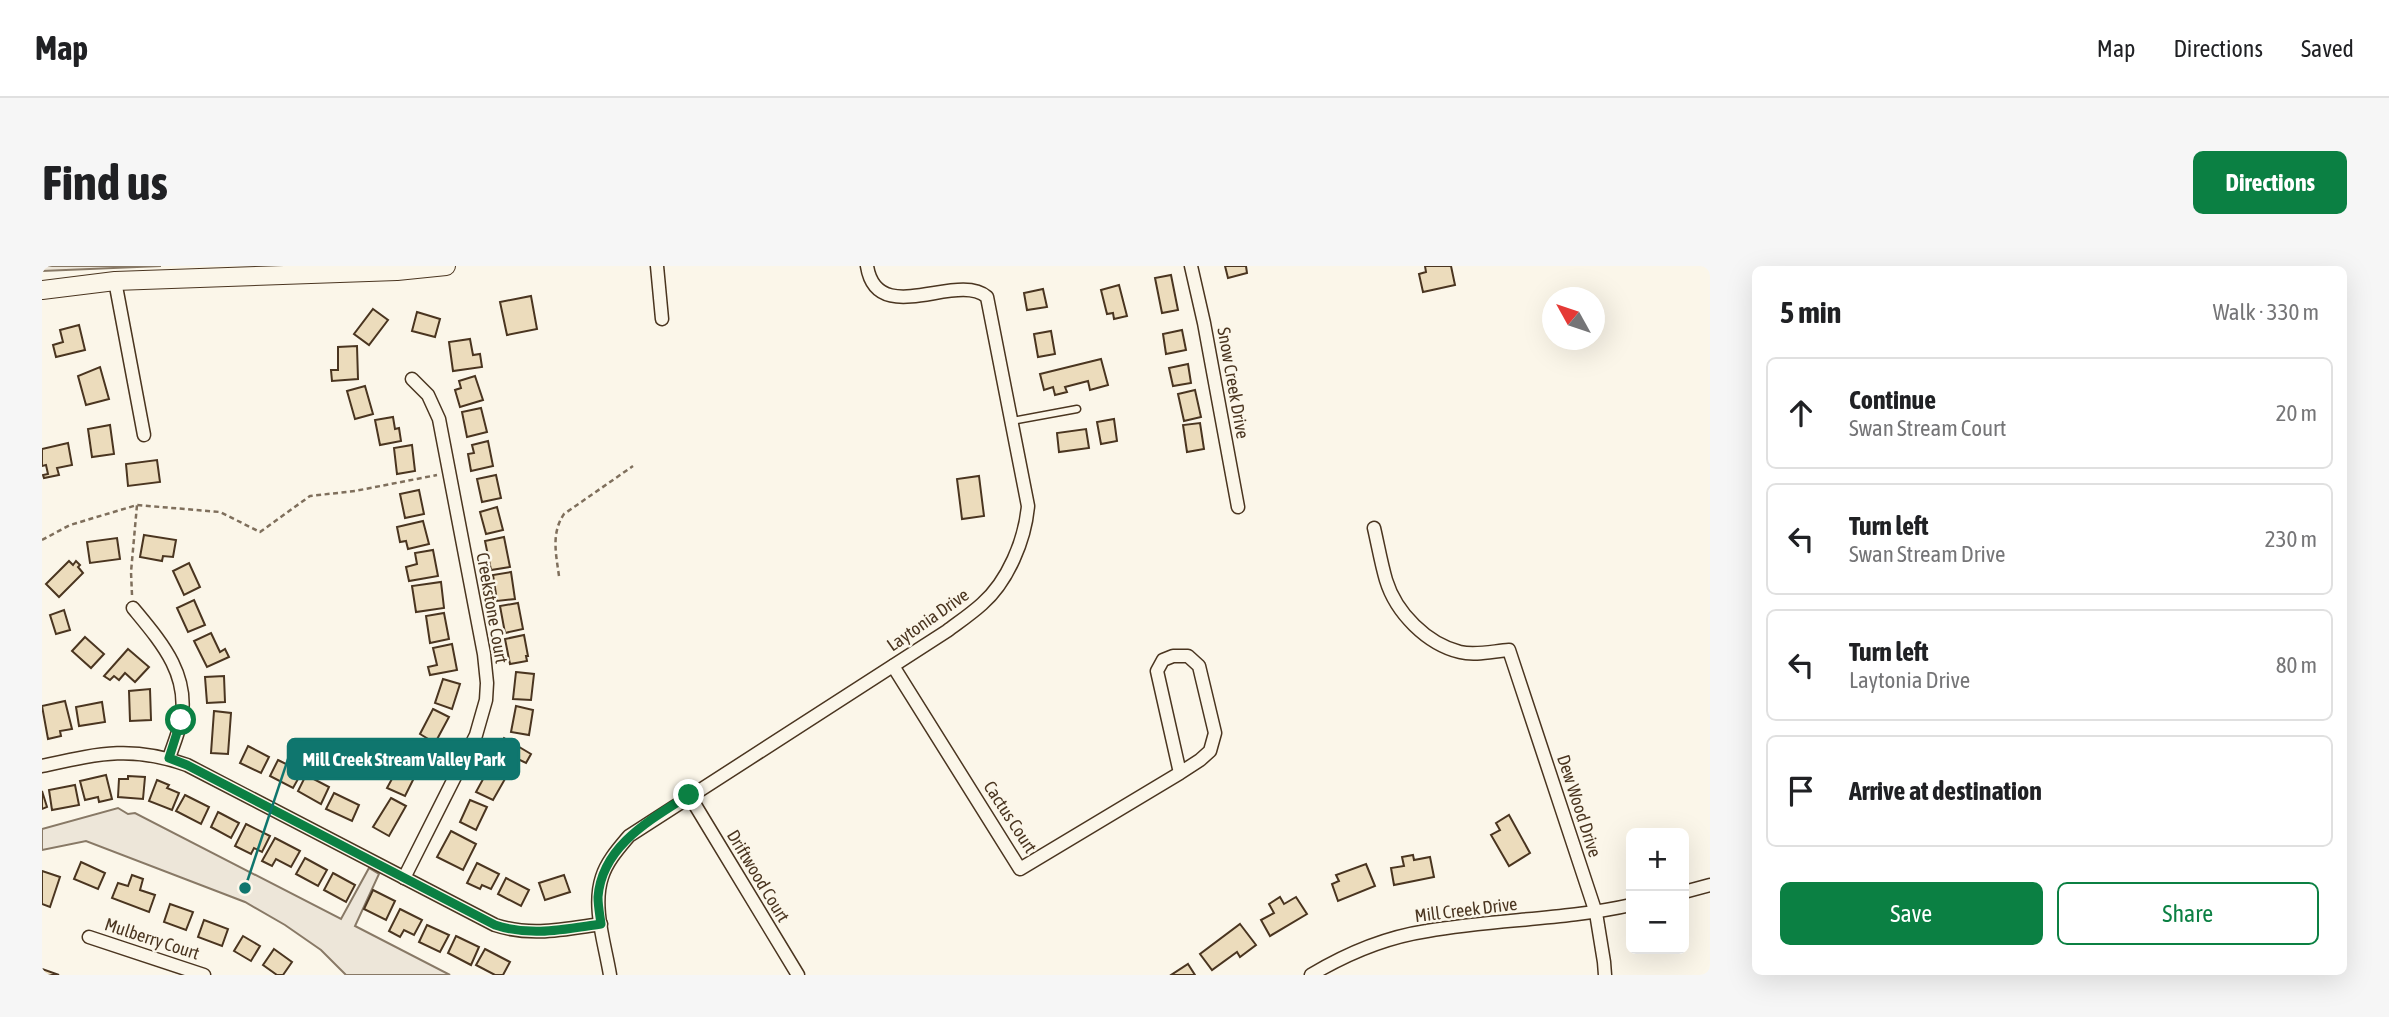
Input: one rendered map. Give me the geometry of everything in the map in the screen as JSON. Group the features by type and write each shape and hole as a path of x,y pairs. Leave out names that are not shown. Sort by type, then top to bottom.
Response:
{"main road":[{"path":"42,290 115,281 397,271 446,266"}],"street":[{"path":"657,266 662,319"},
{"name":"Laytonia Drive","path":"610,975 598,899 602,876 629,836 925,646 984,603 1007,572 1022,540 1028,506 987,297 981,292 969,290 889,295 877,289 869,277 867,266"},
{"name":"Snow Creek Drive","path":"1191,266 1238,507"},
{"path":"115,281 144,435"},
{"name":"Creekstone Court","path":"404,878 476,735 486,700 487,683 484,654 439,419 428,395 412,379"},
{"name":"Dew Wood Drive","path":"1374,528 1386,581 1396,604 1425,635 1441,645 1463,653 1509,650 1596,913 1605,975"},
{"path":"133,608 167,649 181,682 181,720 169,758"},
{"name":"Cactus Court","path":"893,666 1020,869 1180,773 1210,751 1215,733 1199,666 1188,656 1173,656 1163,660 1157,671 1180,773"},
{"path":"42,766 85,756 126,751 169,758 495,925 513,931 543,933 601,924"},
{"name":"Driftwood Court","path":"689,795 798,975"},
{"path":"1688,891 1710,886"},
{"name":"Mill Creek Drive","path":"1311,975 1330,964 1389,940 1427,931 1596,913 1626,906"},
{"name":"Mulberry Court","path":"89,937 204,975"}],"lane":[{"path":"1012,421 1077,409"}],"path":[{"path":"559,576 555,535 564,514 633,466"},
{"path":"42,540 70,524 137,505 220,512 260,532 310,496 355,491 450,473"},
{"path":"133,608 131,572 137,505"}],"shaded area":[{"path":"42,266 161,266 42,271"},
{"path":"118,808 128,814 135,813 341,919 369,868 379,874 355,926 450,975 346,975 321,950 245,902 86,841 42,850 42,829"}],"building":[{"path":"1225,266 1246,266 1247,273 1228,278"},
{"path":"1425,266 1451,266 1455,285 1423,292 1419,274 1426,272"},
{"path":"1171,275 1178,310 1162,313 1155,278"},
{"path":"1119,285 1127,316 1114,319 1113,313 1107,314 1101,290"},
{"path":"1043,289 1047,307 1027,310 1024,293"},
{"path":"531,296 537,329 507,335 500,302"},
{"path":"373,309 388,320 369,345 354,334"},
{"path":"417,312 440,319 435,337 412,331"},
{"path":"79,325 85,350 56,357 53,345 63,342 60,330"},
{"path":"1182,330 1186,350 1166,354 1163,334"},
{"path":"1051,331 1055,354 1038,357 1034,334"},
{"path":"470,339 473,355 480,354 482,367 453,371 449,342"},
{"path":"357,346 358,379 332,381 331,370 338,370 338,347"},
{"path":"1101,359 1108,385 1090,390 1088,381 1065,387 1067,392 1055,395 1053,387 1044,390 1040,374"},
{"path":"1188,364 1191,383 1173,386 1169,368"},
{"path":"100,367 109,399 86,405 78,376"},
{"path":"475,376 483,400 460,407 455,390 461,388 459,381"},
{"path":"365,386 373,414 355,419 347,391"},
{"path":"1195,390 1201,417 1184,421 1178,394"},
{"path":"481,408 487,432 467,437 462,412"},
{"path":"393,417 395,429 399,428 401,441 380,445 375,420"},
{"path":"1114,419 1117,441 1101,444 1097,422"},
{"path":"1200,423 1204,449 1187,452 1183,425"},
{"path":"110,425 114,454 92,457 88,429"},
{"path":"1086,429 1089,448 1059,452 1057,433"},
{"path":"488,441 493,466 471,471 468,454 474,453 472,445"},
{"path":"68,443 72,465 57,468 59,475 44,478 43,475 48,474 46,465 42,466 42,449"},
{"path":"412,445 415,471 397,474 394,448"},
{"path":"157,460 160,482 128,486 126,464"},
{"path":"496,475 501,498 482,502 477,479"},
{"path":"979,476 984,516 962,519 957,479"},
{"path":"419,490 424,514 405,518 400,494"},
{"path":"497,507 503,530 486,534 480,512"},
{"path":"423,521 429,544 408,549 406,541 400,542 397,527"},
{"path":"144,535 176,540 173,557 163,556 162,561 140,557"},
{"path":"504,537 510,567 491,570 485,541"},
{"path":"117,538 120,559 90,563 87,542"},
{"path":"433,550 438,576 409,581 406,567 417,564 415,553"},
{"path":"69,561 73,565 76,561 83,573 59,597 46,584"},
{"path":"189,563 200,587 184,595 173,571"},
{"path":"511,572 515,599 497,601 493,575"},
{"path":"441,582 444,608 416,612 412,586"},
{"path":"194,600 205,625 188,632 177,608"},
{"path":"518,603 523,629 505,633 500,606"},
{"path":"64,610 70,630 56,634 50,615"},
{"path":"444,613 449,639 430,643 426,616"},
{"path":"211,633 220,652 225,649 229,657 207,667 194,641"},
{"path":"524,635 527,661 510,664 505,639"},
{"path":"85,637 104,654 91,668 72,651"},
{"path":"452,644 457,670 430,675 428,667 437,665 433,648"},
{"path":"128,649 149,667 135,682 125,673 119,680 114,676 110,680 104,676"},
{"path":"516,672 534,674 531,700 513,699"},
{"path":"224,676 225,702 207,703 205,677"},
{"path":"443,679 460,684 452,709 435,703"},
{"path":"150,689 151,720 130,721 129,691"},
{"path":"65,701 72,729 60,731 61,736 48,739 42,706"},
{"path":"102,702 105,722 79,726 76,707"},
{"path":"516,706 533,710 529,735 511,732"},
{"path":"433,709 449,717 435,743 420,734"},
{"path":"214,711 231,713 228,754 211,753"},
{"path":"504,738 531,754 526,763 518,759 512,771 495,762 501,752 497,750"},
{"path":"248,746 269,757 261,773 240,763"},
{"path":"278,760 302,772 293,788 270,776"},
{"path":"399,766 416,774 405,796 387,788"},
{"path":"488,770 505,779 493,800 476,792"},
{"path":"106,775 112,799 99,802 98,797 85,800 80,781"},
{"path":"306,775 329,787 321,804 298,791"},
{"path":"128,776 145,777 143,799 118,797 119,779 128,779"},
{"path":"157,780 179,793 172,810 149,801"},
{"path":"75,785 79,805 52,810 49,790"},
{"path":"42,791 47,807 42,809"},
{"path":"334,793 359,805 352,821 326,809"},
{"path":"185,795 209,807 201,824 176,811"},
{"path":"391,798 406,806 389,836 373,827"},
{"path":"470,800 487,807 476,830 460,822"},
{"path":"218,812 239,823 231,838 211,827"},
{"path":"1509,815 1530,853 1509,866 1491,835 1500,830 1496,823"},
{"path":"246,824 270,836 262,852 254,848 251,854 235,846"},
{"path":"451,831 476,844 463,870 437,857"},
{"path":"275,838 300,851 291,867 276,859 272,866 262,861"},
{"path":"1413,855 1414,860 1430,857 1434,877 1394,885 1391,868 1404,866 1402,857"},
{"path":"305,858 327,870 318,886 296,874"},
{"path":"81,862 105,873 98,889 74,879"},
{"path":"477,863 499,874 491,889 482,885 480,889 467,883"},
{"path":"1366,864 1375,886 1338,901 1332,884 1339,881 1336,875"},
{"path":"42,871 60,877 50,907 42,904"},
{"path":"333,873 355,885 346,902 324,890"},
{"path":"132,875 143,879 140,890 155,895 149,912 112,898 118,883 128,886"},
{"path":"564,875 570,892 545,900 539,883"},
{"path":"506,878 529,890 521,906 498,894"},
{"path":"373,890 395,901 386,920 364,909"},
{"path":"1280,897 1284,904 1296,897 1307,914 1270,936 1261,920 1274,913 1269,904"},
{"path":"170,904 193,912 186,930 164,922"},
{"path":"400,909 422,920 414,935 404,930 400,937 389,931"},
{"path":"204,920 228,929 222,946 198,937"},
{"path":"1240,924 1256,945 1240,957 1237,952 1212,970 1200,954"},
{"path":"427,925 449,935 440,952 419,942"},
{"path":"243,936 260,946 251,961 234,951"},
{"path":"456,936 479,947 471,965 448,953"},
{"path":"274,949 292,962 283,975 277,975 263,965"},
{"path":"485,949 510,962 503,975 495,975 476,965"},
{"path":"1188,964 1195,975 1171,975"},
{"path":"42,969 59,975 42,975"}],"place":[{"name":"Mill Creek Stream Valley Park","path":"245,888"}],"route":[{"path":"181,720 169,758 495,925 513,931 543,933 601,924 598,899 602,876 613,856 629,836 689,795"}]}
